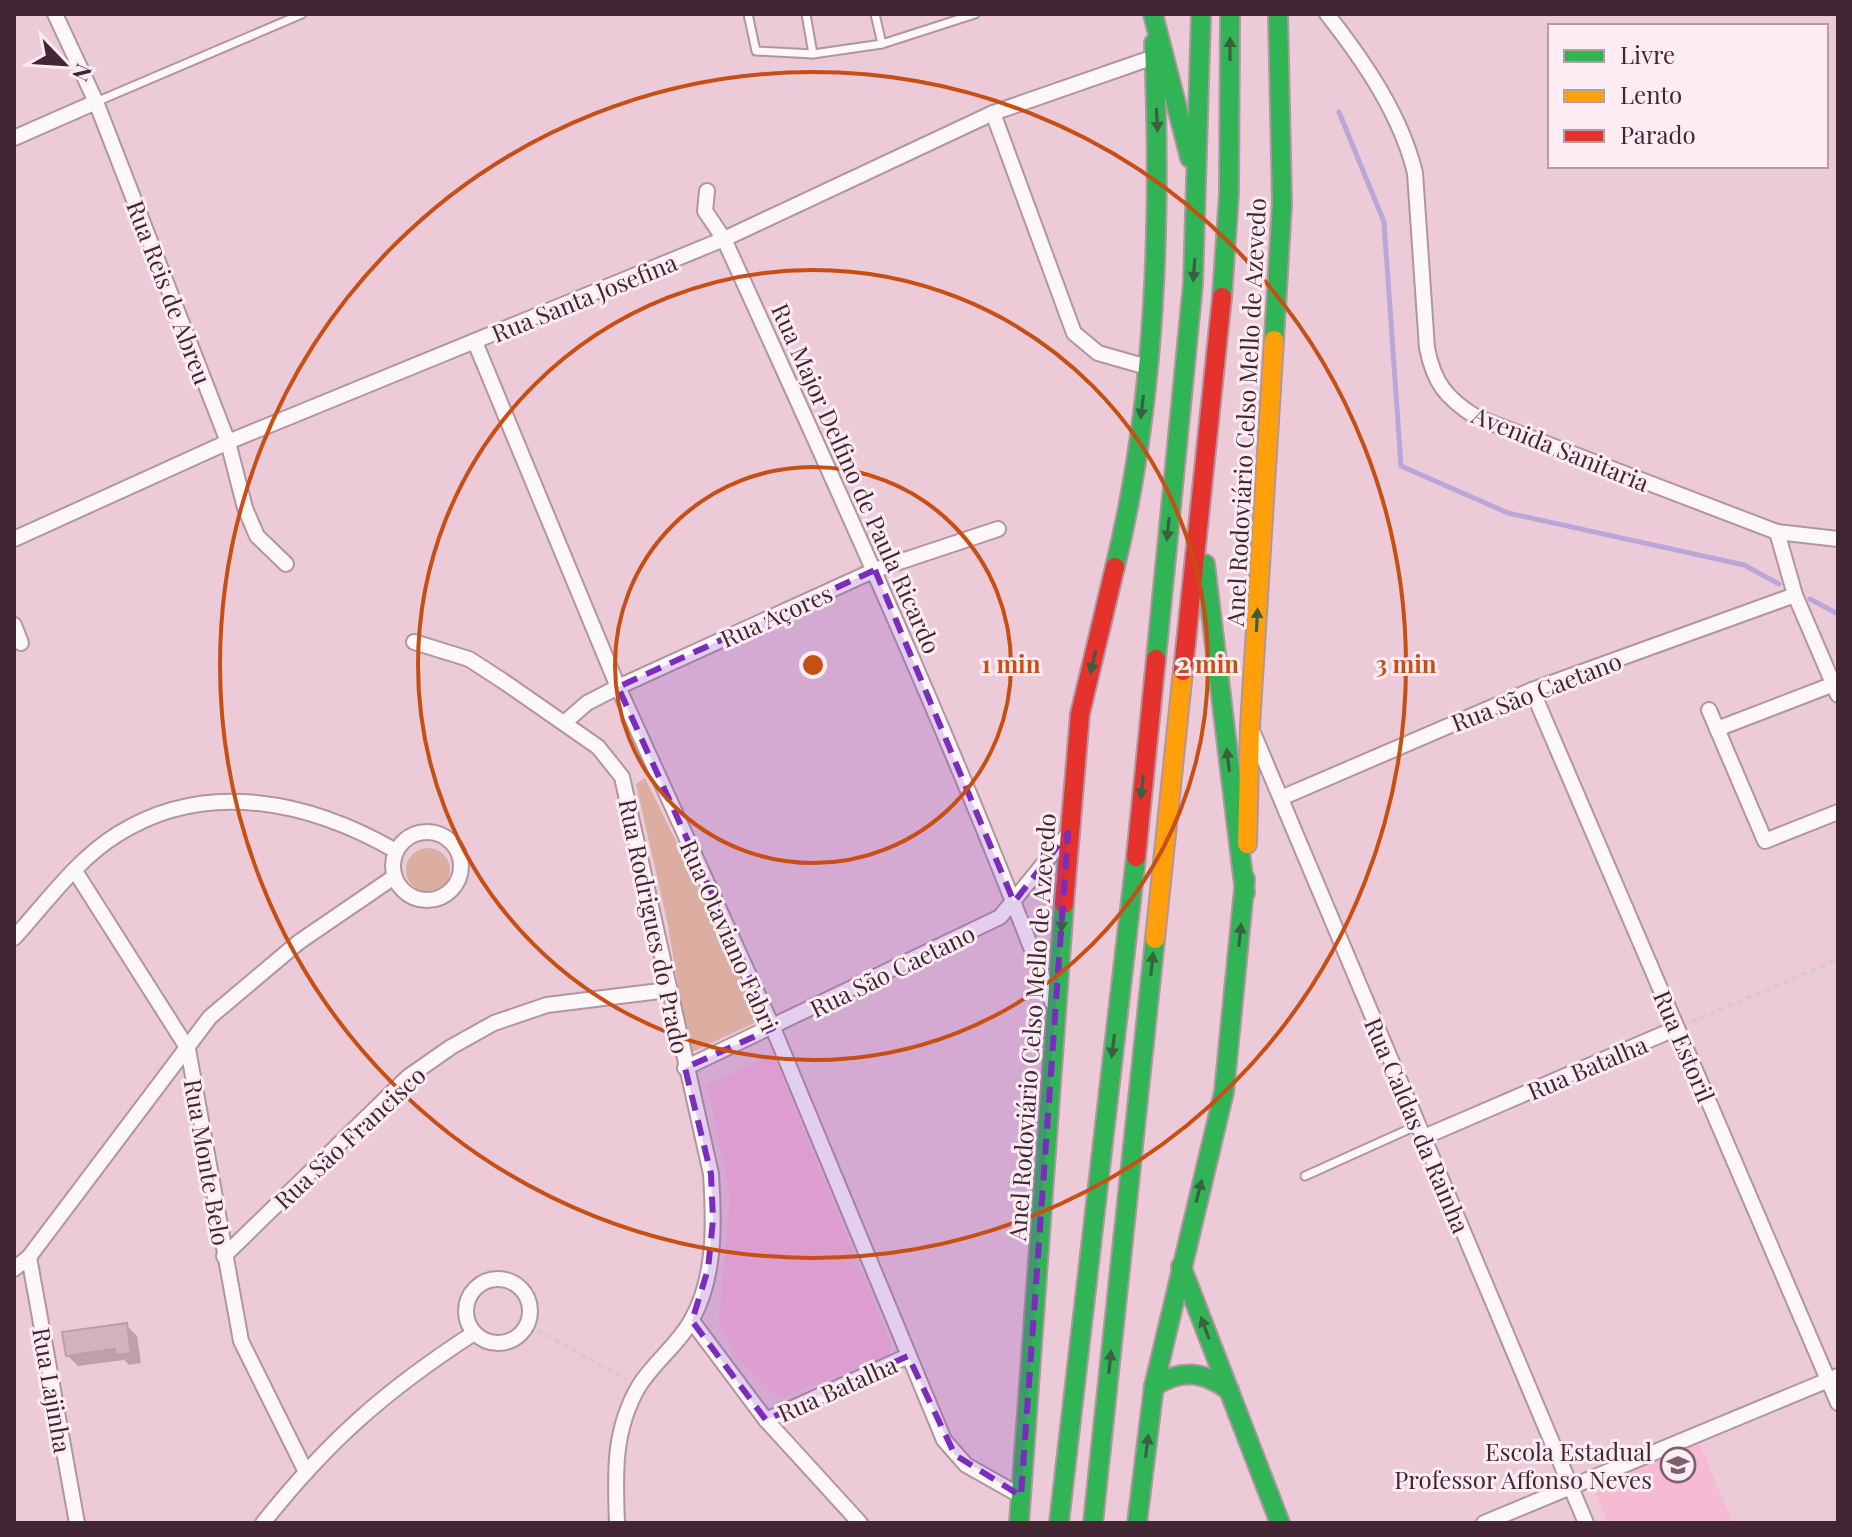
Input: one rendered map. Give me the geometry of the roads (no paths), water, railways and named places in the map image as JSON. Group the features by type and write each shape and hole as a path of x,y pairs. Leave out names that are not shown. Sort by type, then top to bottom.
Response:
{"main road":[{"name":"Anel Rodoviário Celso Mello de Azevedo","path":"1019,1523 1068,833 1080,714 1129,511 1156,277 1159,172 1153,14"},
{"path":"1153,14 1198,192"},
{"path":"1059,1523 1137,846 1191,299 1198,192 1201,14"},
{"name":"Anel Rodoviário Celso Mello de Azevedo","path":"1093,1523 1226,252 1230,14"},
{"name":"Anel Rodoviário Celso Mello de Azevedo","path":"1137,1523 1154,1386 1224,1092 1245,893 1250,726 1282,204 1278,14"},
{"path":"1199,517 1245,893"},
{"path":"1181,1266 1280,1523"},
{"path":"1154,1386 1184,1370 1210,1376 1229,1390"}],"street":[{"name":"Rua Reis de Abreu","path":"55,14 96,102 228,442 245,508 257,536 286,564"},
{"name":"Avenida Sanitaria","path":"1327,14 1396,118 1409,149 1415,173 1427,348 1441,391 1476,417 1777,532 1838,539"},
{"name":"Rua Santa Josefina","path":"14,539 228,442 724,239 993,113 1154,57"},
{"path":"14,138 96,102"},
{"path":"993,113 1074,333 1098,353 1147,367"},
{"name":"Rua Major Delfino de Paula Ricardo","path":"707,191 705,211 724,239 875,570 1014,903 1055,1010"},
{"name":"Rua Otaviano Fabri","path":"475,342 618,687 773,1028 944,1440 955,1455 1021,1496"},
{"name":"Rua Açores","path":"564,723 587,703 618,687 875,570 998,529"},
{"path":"1717,729 1836,690 1795,595 1777,532"},
{"name":"Rua São Caetano","path":"1281,798 1532,690 1795,595"},
{"path":"14,625 21,643"},
{"name":"Rua Rodrigues do Prado","path":"414,642 469,659 598,747 622,777 639,840 668,990 711,1174 713,1220 708,1269 692,1321 639,1386 624,1420 614,1458 617,1523"},
{"name":"Rua Estoril","path":"1532,690 1677,1028 1833,1378 1838,1403"},
{"path":"1709,710 1765,841 1838,812"},
{"name":"Rua Caldas da Rainha","path":"1250,726 1586,1523"},
{"path":"14,938 75,871 117,834 173,809 218,801 296,807 356,828 396,851"},
{"path":"416,833 443,835 454,843 462,869 450,893 438,900 412,898 394,877 396,851 416,833"},
{"name":"Rua São Caetano","path":"685,1068 1000,917 1068,833"},
{"name":"Rua Monte Belo","path":"75,871 188,1049 241,1341 305,1470"},
{"path":"14,1269 29,1257 210,1017 299,942 394,877"},
{"name":"Rua São Francisco","path":"224,1256 408,1077 451,1047 494,1023 547,1005 668,990"},
{"name":"Rua Batalha","path":"1421,1131 1677,1028"},
{"name":"Rua Lajinha","path":"29,1257 77,1523"},
{"path":"493,1278 505,1279 524,1291 530,1302 528,1325 522,1334 503,1343 482,1340 474,1333 465,1311 473,1290 493,1278"},
{"path":"692,1321 766,1420 860,1523"},
{"path":"263,1523 305,1470 373,1403 474,1333"},
{"name":"Rua Batalha","path":"766,1420 908,1356"},
{"path":"1484,1523 1833,1378"}],"lane":[{"path":"96,102 302,14"},
{"path":"748,14 756,51 813,54 882,44 975,14"},
{"path":"806,14 813,54"},
{"path":"875,14 882,44"},
{"path":"941,14 943,25"},
{"path":"1305,1176 1421,1131"}],"waterway":[{"path":"1339,112 1384,222 1401,466 1508,513 1744,565 1779,584"},
{"path":"1810,599 1838,614"}],"place":[{"name":"Escola Estadual Professor Affonso Neves","path":"1678,1465"}]}
